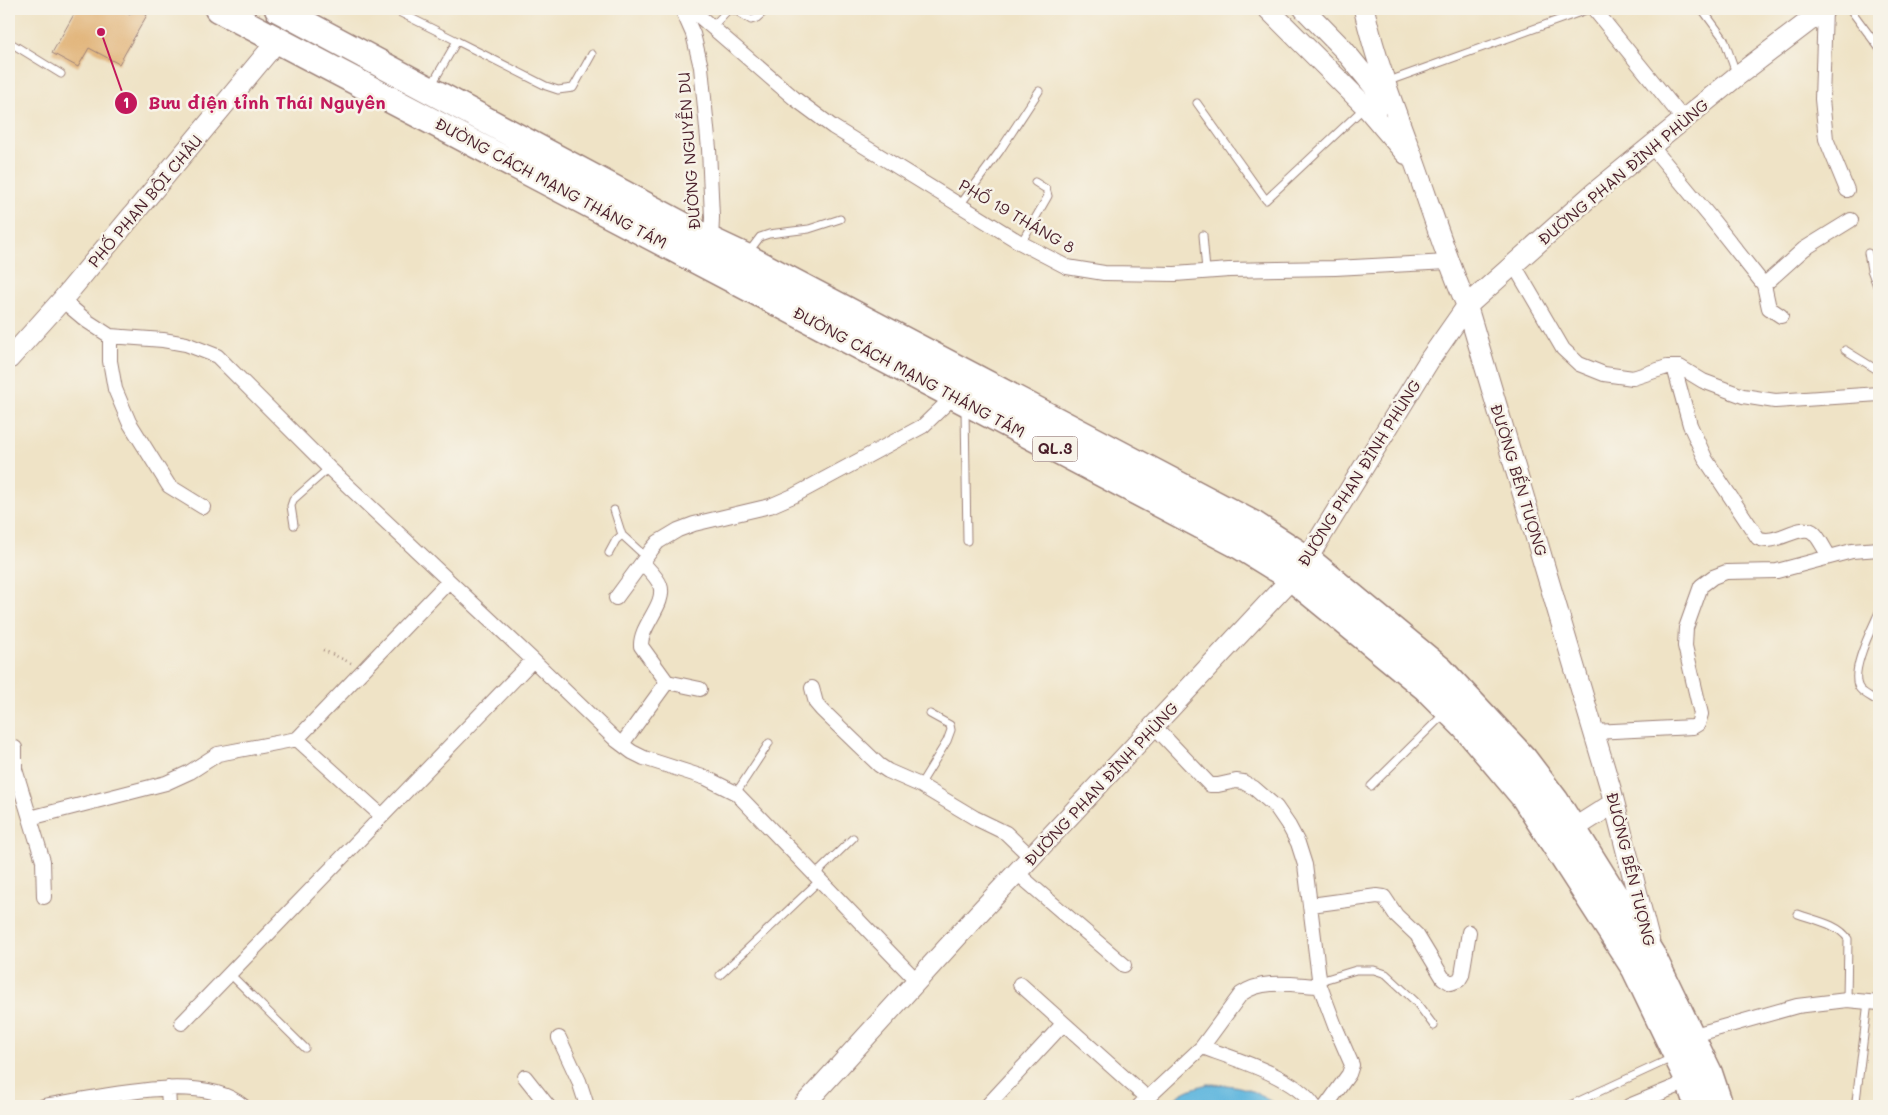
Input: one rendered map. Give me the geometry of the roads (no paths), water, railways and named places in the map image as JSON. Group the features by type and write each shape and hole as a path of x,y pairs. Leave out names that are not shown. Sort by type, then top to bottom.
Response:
{"highway":[{"name":"ĐƯỜNG CÁCH MẠNG THÁNG TÁM","path":"218,9 278,40 423,102 740,269 1252,524 1426,688 1498,765 1524,797 1563,835 1653,957 1684,1046 1699,1077 1720,1106"},
{"name":"ĐƯỜNG CÁCH MẠNG THÁNG TÁM","path":"278,9 423,102"},
{"name":"ĐƯỜNG CÁCH MẠNG THÁNG TÁM","path":"740,269 959,399 1240,546 1300,568 1441,670 1524,759 1555,800 1563,835 1635,969 1684,1046"},
{"name":"ĐƯỜNG CÁCH MẠNG THÁNG TÁM","path":"1698,1106 1699,1077"}],"street":[{"name":"ĐƯỜNG NGUYỄN DU","path":"682,9 693,34 701,67 709,149 707,252"},
{"name":"PHỐ 19 THÁNG 8","path":"691,9 794,98 833,127 1021,243 1067,267 1104,273 1175,274 1206,271 1335,268 1448,262"},
{"path":"1268,9 1366,107 1415,164"},
{"path":"1304,9 1344,50 1396,113"},
{"name":"ĐƯỜNG BẾN TƯỢNG","path":"1364,9 1370,34 1396,113 1448,262 1467,306 1594,732 1653,957"},
{"path":"1594,9 1684,120"},
{"path":"1825,9 1822,99 1826,139 1847,190"},
{"name":"ĐƯỜNG PHAN ĐÌNH PHÙNG","path":"803,1106 1300,568 1430,359 1467,306 1595,192 1737,76 1825,9"},
{"name":"PHỐ PHAN BỘI CHÂU","path":"9,359 62,300 278,40"},
{"path":"1652,147 1764,284 1769,308 1781,316"},
{"path":"1764,284 1804,248 1851,220"},
{"path":"1514,265 1563,349 1579,364 1604,374 1633,378 1674,366 1680,367 1703,381 1743,396 1775,401 1879,394"},
{"path":"62,300 87,322 110,336 164,340 186,344 217,356 329,468 622,744 644,758 706,778 736,793 917,981"},
{"path":"110,336 110,361 115,389 129,422 169,486 203,507"},
{"path":"1674,366 1690,425 1706,460 1758,538 1772,541 1802,530 1809,531 1814,533 1829,556"},
{"path":"616,598 658,542 678,530 694,524 770,506 923,426 959,399"},
{"path":"1594,732 1693,727 1698,724 1701,714 1685,646 1686,628 1701,586 1713,577 1726,572 1777,571 1852,551 1879,549"},
{"path":"645,560 659,583 662,594 646,627 641,640 641,646 667,682 700,689"},
{"path":"30,818 166,783 190,772 218,754 297,739 449,581"},
{"path":"182,1023 533,660"},
{"path":"622,744 667,682"},
{"path":"812,688 816,703 822,710 888,771 920,785 975,818 1006,833 1032,858"},
{"path":"1155,727 1210,785 1236,781 1243,782 1254,788 1276,807 1290,826 1298,843 1305,864 1320,984 1352,1065 1349,1074 1326,1106"},
{"path":"297,739 382,816"},
{"path":"15,748 15,769 43,861 44,898"},
{"path":"1563,835 1614,803"},
{"path":"1017,873 1124,965"},
{"path":"1311,905 1377,896 1384,897 1396,915 1417,935 1443,978 1451,983 1459,980 1462,974 1469,932"},
{"path":"1020,984 1143,1102 1202,1047 1241,994 1247,989 1258,985 1320,984"},
{"path":"1684,1046 1797,1006 1847,1000 1874,1003"},
{"path":"987,1106 1063,1024"},
{"path":"559,1038 579,1081 588,1106"},
{"path":"1202,1047 1284,1080 1310,1100 1314,1106"},
{"path":"525,1076 548,1106"},
{"path":"1629,1106 1699,1077"},
{"path":"44,1106 168,1088 222,1094 243,1106"},
{"path":"168,1088 169,1106"}],"lane":[{"path":"393,9 546,86 558,90 574,88 592,54"},
{"path":"712,27 728,10 736,10 751,20 757,18 767,9"},
{"path":"1386,82 1589,9"},
{"path":"1702,9 1724,39 1737,76"},
{"path":"1850,9 1879,48"},
{"path":"423,102 457,41"},
{"path":"9,42 61,74"},
{"path":"960,205 1040,91"},
{"path":"1197,103 1266,200 1366,107"},
{"path":"1021,243 1048,196 1046,189 1035,182"},
{"path":"740,269 751,247 760,237 769,234 809,229 840,219"},
{"path":"1203,234 1206,271"},
{"path":"1868,254 1879,291"},
{"path":"1845,350 1879,371"},
{"path":"959,399 967,541"},
{"path":"294,525 291,506 293,500 329,468"},
{"path":"614,510 622,535 645,560"},
{"path":"609,552 616,540 622,535"},
{"path":"1879,612 1859,662 1857,683 1861,690 1879,702"},
{"path":"1372,786 1448,710"},
{"path":"920,785 947,741 951,730 950,725 930,714"},
{"path":"736,793 769,743"},
{"path":"720,975 817,878 853,838"},
{"path":"1798,914 1836,928 1845,934 1848,940 1847,1000"},
{"path":"1320,984 1356,970 1374,970 1386,974 1416,1002 1434,1026"},
{"path":"229,973 305,1048"},
{"path":"1856,1101 1874,1003"},
{"path":"1568,1106 1684,1046"}],"water":[{"path":"1208,1084 1229,1085 1253,1091 1278,1106 1166,1106 1186,1092"}],"place":[{"name":"Bưu điện tỉnh Thái Nguyên","path":"101,32"}]}
